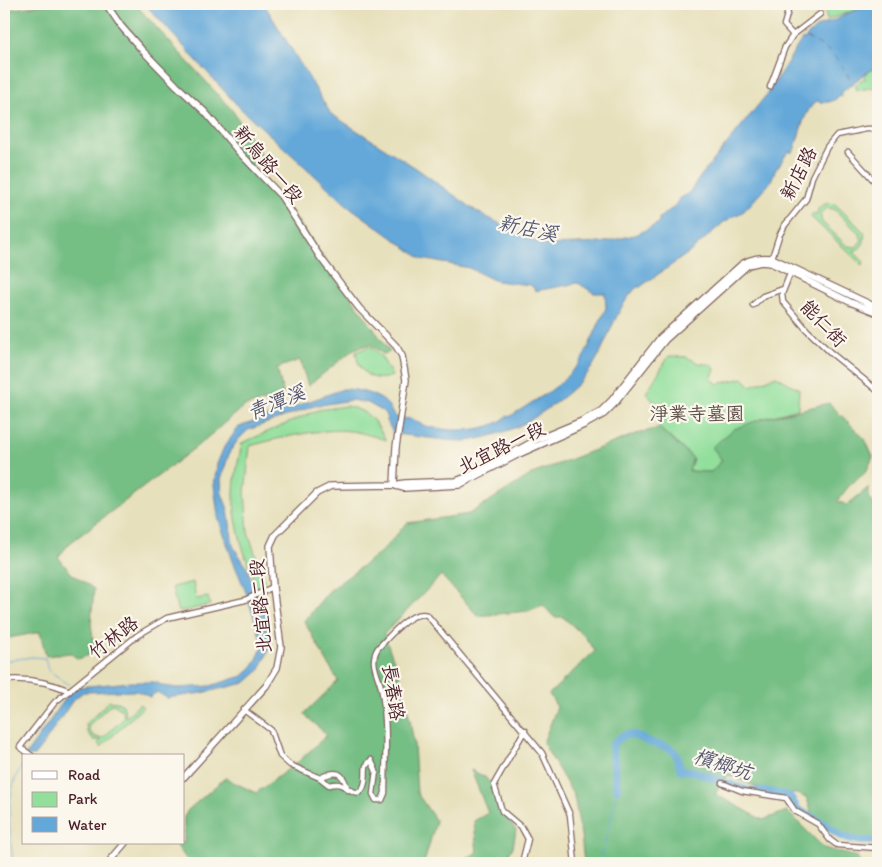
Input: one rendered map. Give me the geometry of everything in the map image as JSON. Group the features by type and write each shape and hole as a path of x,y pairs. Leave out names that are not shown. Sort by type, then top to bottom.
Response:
{"main road":[{"name":"新烏路一段","path":"106,4 121,26 142,50 205,112 238,151 281,196 320,257 360,308 396,346 402,356 405,375 396,447 394,485"},
{"path":"771,261 878,308"},
{"name":"北宜路一段","path":"394,485 404,488 459,485 519,454 598,418 616,403 665,340 697,310 748,266 771,261"},
{"path":"791,270 850,302 878,313"},
{"name":"北宜路二段","path":"185,776 266,686 277,668 281,647 270,546 275,536 317,493 331,486 394,485"},
{"path":"108,863 125,844"}],"street":[{"path":"785,4 788,11 784,25 794,35"},
{"path":"770,86 785,47 794,35 820,14"},
{"name":"新店路","path":"771,261 779,236 785,225 806,199 812,177 827,147 837,135 866,129 878,129"},
{"path":"848,152 876,179 878,185"},
{"path":"753,305 763,296 783,289 791,270"},
{"name":"能仁街","path":"783,289 784,302 810,333 831,353 878,391"},
{"name":"竹林路","path":"29,754 20,747 55,702 118,650 156,623 166,618 245,600 273,587"},
{"name":"長春路","path":"348,790 357,793 360,791 364,784 366,766 371,760 376,771 373,794 376,800 379,801 384,798 386,751 384,706 382,690 373,661 374,654 391,634 416,614 422,613 432,618 542,753 570,815 575,863"},
{"path":"4,680 55,684 70,691"},
{"path":"244,710 272,730 280,756 290,765 320,778 329,785 340,784 348,790"},
{"path":"522,863 528,839 522,828 502,811 494,784 525,730"},
{"path":"320,778 326,775 338,774 344,777 348,790"},
{"path":"722,783 742,791 786,798 794,811 818,824 830,840 837,845 878,848"}],"green space":[{"path":"48,4 135,4 232,110 263,157 252,168 283,200 390,352 383,354 370,344 354,349 308,386 300,360 277,368 284,396 245,406 196,447 70,543 58,557 72,574 94,589 91,623 93,639 106,649 78,659 70,653 46,656 40,632 4,639 4,7 6,10"},
{"path":"831,4 872,4 827,20 824,8"},
{"path":"878,66 878,87 857,90 855,85 865,79 864,74"},
{"path":"828,203 835,204 864,232 863,244 853,251 864,262 862,265 810,216 813,213 816,216 819,207","holes":["827,208 834,209 859,233 862,240 856,247 847,246 822,222 820,214"]},
{"path":"370,346 381,356 392,376 385,378 372,377 363,370 357,359 356,352"},
{"name":"淨業寺墓園","path":"669,356 686,357 699,363 713,365 715,370 711,379 718,384 743,378 751,386 776,376 799,389 798,409 761,419 712,447 722,460 711,472 689,471 693,458 659,428 663,411 646,393"},
{"path":"829,403 865,439 873,457 866,472 849,486 837,501 847,505 869,487 869,498 878,509 878,840 850,842 812,815 807,798 797,794 764,790 728,775 715,794 763,820 787,811 824,848 857,857 860,863 584,863 574,796 543,743 557,707 549,694 595,651 584,636 563,617 554,617 543,605 528,611 478,616 441,575 384,634 399,675 410,720 414,744 417,793 436,821 424,863 189,863 176,844 185,844 185,815 188,810 225,778 256,793 298,762 327,735 304,714 338,681 304,621 329,591 382,551 407,523 469,514 532,474 636,434 659,428 693,458 689,471 711,472 722,460 712,447 734,429 761,419"},
{"path":"346,406 371,417 386,440 357,432 332,431 289,436 250,446 245,493 248,532 264,580 257,588 241,541 234,505 235,481 242,443 318,410"},
{"path":"193,582 196,599 208,597 210,605 178,612 172,587"},
{"path":"109,701 123,705 126,717 140,704 143,707 101,747 98,744 101,740 94,740 87,732 86,724","holes":["113,704 121,709 124,716 122,720 103,738 91,733 89,725 110,705"]},
{"path":"471,770 485,777 495,789 501,811 516,830 513,847 503,863 454,863 477,853 474,821 488,813"}],"water":[{"path":"145,4 264,4 331,114 416,168 479,213 536,242 550,245 601,243 638,234 659,223 659,218 674,207 679,199 689,193 768,93 802,39 804,40 817,27 846,14 878,4 878,66 864,74 841,93 841,97 839,96 829,102 817,101 813,105 806,116 793,152 788,152 775,171 770,183 744,211 724,222 690,252 640,287 637,287 617,316 592,367 562,398 542,412 513,429 466,441 394,434 386,420 387,416 382,411 368,403 352,400 314,406 248,430 230,451 221,479 222,494 228,509 233,546 246,566 265,616 269,650 259,671 245,683 202,693 167,698 157,692 150,697 137,691 83,692 73,700 36,754 26,754 68,695 78,687 130,682 156,682 163,686 177,688 210,686 243,676 255,663 263,646 246,592 218,517 214,485 217,464 224,447 239,427 343,389 361,391 373,395 384,401 395,416 412,419 422,425 457,430 490,426 500,422 507,416 509,417 555,388 582,361 606,308 605,293 594,293 578,283 535,291 530,285 496,281 469,268 422,259 347,205 238,106"}],"waterway":[{"name":"青潭溪","path":"578,365 587,351"},
{"name":"青潭溪","path":"551,390 562,382"},
{"path":"4,661 32,657 45,658 48,670 71,686"},
{"name":"檳榔坑","path":"617,789 612,745 628,734 671,749 677,757 681,770 693,771 749,791 789,796 798,810 825,824 841,836 856,840"},
{"name":"青潭溪","path":"13,863 10,799 17,774 22,765"},
{"name":"檳榔坑","path":"599,863 617,789"},
{"name":"檳榔坑","path":"860,841 878,841"}],"ferry route":[{"path":"806,38 822,46 835,57 845,70 853,86"}],"water label":[{"name":"新店溪","path":"528,228"}]}
